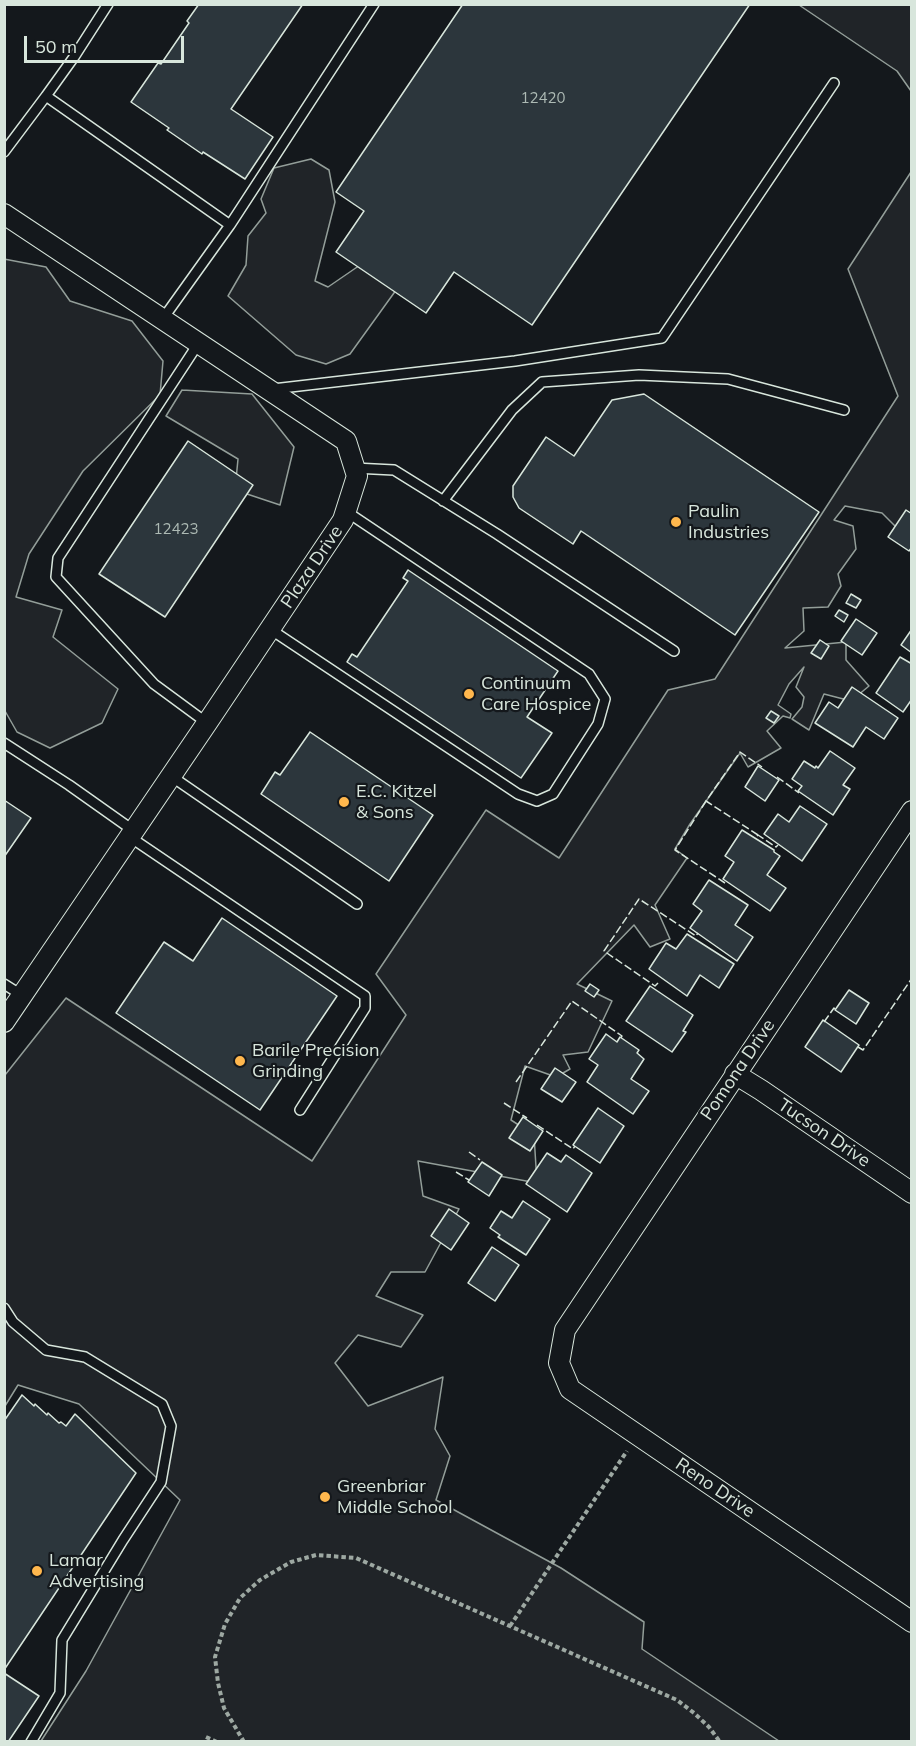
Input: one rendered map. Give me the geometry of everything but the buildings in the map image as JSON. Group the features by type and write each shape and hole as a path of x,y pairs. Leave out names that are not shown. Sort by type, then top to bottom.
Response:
{"street":[{"name":"Plaza Drive","path":"4,214 198,345 346,441 357,477 343,520 4,1022"},
{"name":"Pomona Drive","path":"565,1330 912,811"},
{"name":"Tucson Drive","path":"735,1074 912,1192"},
{"name":"Reno Drive","path":"565,1330 559,1363 570,1389 912,1622"}],"lane":[{"path":"4,152 74,57 108,4"},
{"path":"162,320 230,225 374,4"},
{"path":"268,389 514,361 662,338 834,84"},
{"path":"46,96 230,225"},
{"path":"198,345 58,558 57,577 154,684 207,723"},
{"path":"443,501 512,410 542,382 639,375 728,379 844,410"},
{"path":"354,468 394,470 497,534 674,651"},
{"path":"270,629 518,794 537,801 553,794 598,724 605,699 589,674 347,512"},
{"path":"4,743 69,785 132,834 365,996 365,1008 300,1110"},
{"path":"171,776 357,904"},
{"path":"4,984 22,996"},
{"path":"4,1308 13,1322 46,1350 85,1357 162,1404 171,1426 161,1482 62,1640 60,1693 31,1742"}],"path":[{"path":"510,1626 638,1436"},
{"path":"244,1742 224,1708 218,1683 215,1657 225,1624 240,1598 260,1580 291,1562 316,1555 356,1557 677,1700 709,1727 720,1742"},
{"path":"206,1737 217,1742"}],"shaded area":[{"path":"799,5 911,5 911,91 897,71"},
{"path":"311,159 329,170 335,202 315,281 328,287 363,263 399,286 350,354 326,364 296,355 228,296 246,265 248,236 266,213 261,199 274,168"},
{"path":"911,172 911,542 882,513 845,506 834,520 853,526 856,549 838,574 841,586 828,607 803,608 804,631 785,648 846,642 846,660 869,686 851,701 824,694 809,730 792,719 802,707 804,697 796,687 804,667 789,684 778,705 791,714 790,718 783,716 767,731 781,748 748,767 740,753 675,849 687,858 655,905 670,939 650,947 634,925 577,984 612,1001 588,1052 563,1055 570,1069 556,1077 525,1066 511,1120 534,1135 537,1183 418,1161 423,1196 459,1209 425,1272 391,1272 376,1296 423,1315 401,1347 358,1335 335,1363 368,1406 443,1377 435,1429 450,1456 436,1500 561,1568 644,1622 642,1649 779,1741 41,1741 86,1671 180,1500 79,1404 18,1385 5,1406 5,1075 66,998 312,1161 406,1015 376,974 486,810 559,858 668,690 715,679 898,396 848,269"},
{"path":"4,259 46,267 70,301 132,321 163,361 160,395 83,471 29,554 16,597 62,610 53,637 118,689 102,723 50,748 17,732 5,711"},
{"path":"182,390 252,394 294,447 280,505 235,490 238,459 166,416"}],"fence":[{"path":"758,835 706,801 740,752 762,767"},
{"path":"777,777 799,793"},
{"path":"706,801 675,850 725,883"},
{"path":"757,836 776,847 778,845"},
{"path":"658,983 655,986 604,951 639,899 696,936 698,933"},
{"path":"858,1047 863,1050 912,978"},
{"path":"516,1082 572,1001 622,1036 621,1038"},
{"path":"824,1022 835,1009"},
{"path":"504,1103 527,1118"},
{"path":"537,1125 573,1149 575,1146"},
{"path":"469,1152 480,1160"},
{"path":"456,1172 469,1180"}],"place":[{"name":"Paulin Industries","path":"676,522"},
{"name":"Continuum Care Hospice","path":"469,694"},
{"name":"E.C. Kitzel & Sons","path":"344,802"},
{"name":"Barile Precision Grinding","path":"240,1061"},
{"name":"Greenbriar Middle School","path":"325,1497"},
{"name":"Lamar Advertising","path":"37,1571"}]}
